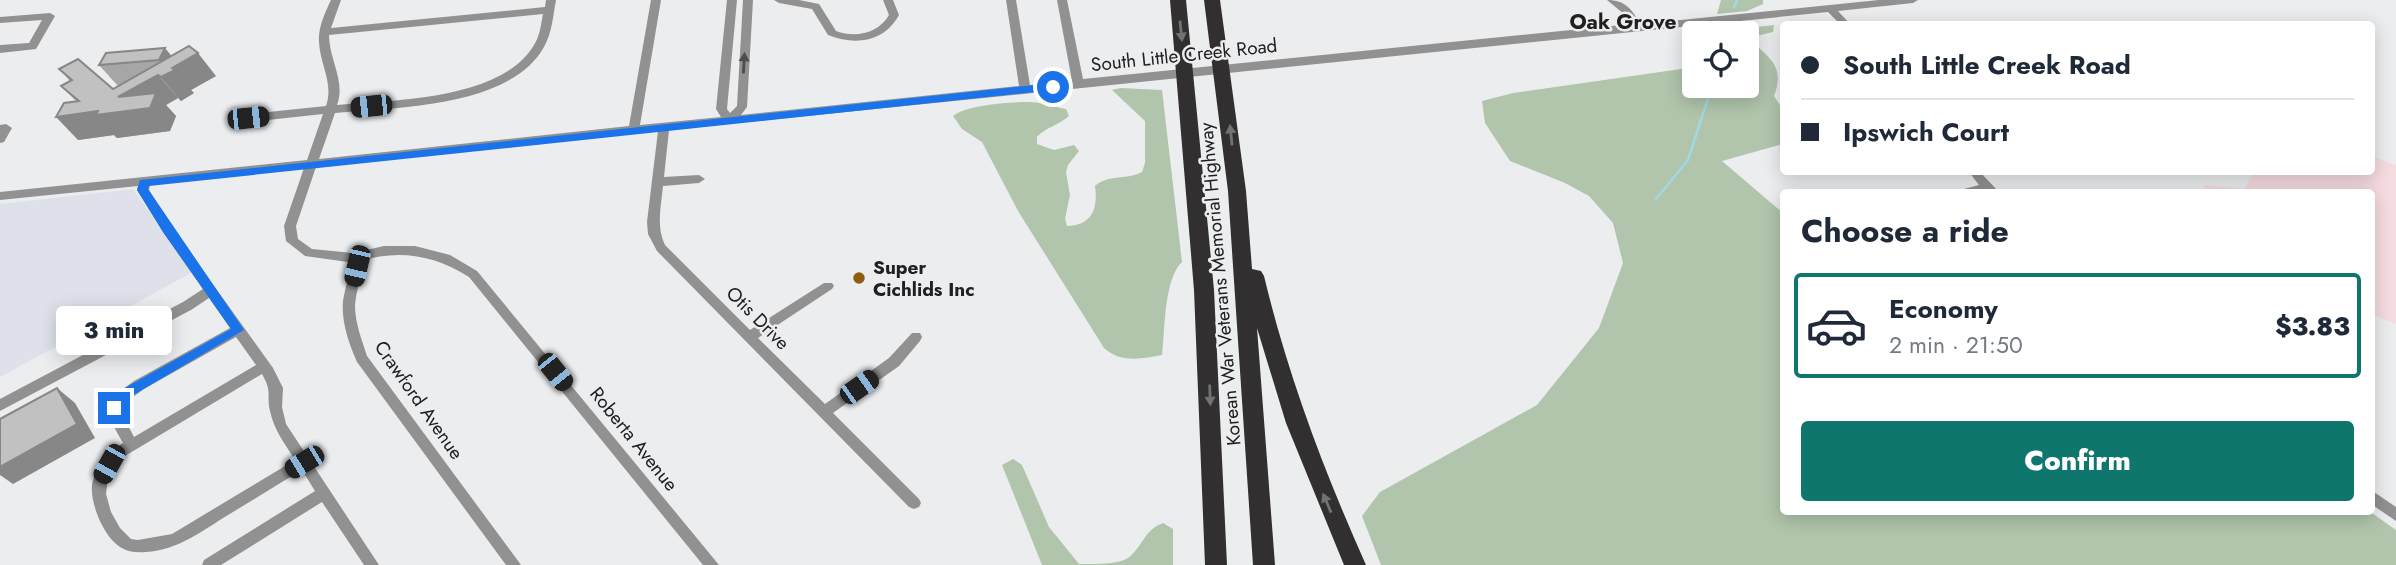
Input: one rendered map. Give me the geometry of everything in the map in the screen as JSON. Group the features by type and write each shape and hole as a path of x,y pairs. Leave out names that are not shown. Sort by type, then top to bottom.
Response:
{"highway":[{"name":"Korean War Veterans Memorial Highway","path":"1178,0 1204,290 1216,565"},
{"name":"Korean War Veterans Memorial Highway","path":"1212,0 1222,60 1237,191 1264,565"},
{"path":"1237,191 1265,328 1277,371 1307,455 1355,565"}],"street":[{"path":"336,0 324,42 336,86 331,110 290,226 292,241 309,253 353,258"},
{"path":"634,130 656,0"},
{"path":"732,0 721,109 729,120 742,107 748,0"},
{"path":"779,0 816,6 832,33 851,38 868,36 888,25 894,15 888,0"},
{"path":"1011,0 1025,90"},
{"path":"1062,0 1077,84"},
{"path":"1612,0 1628,12 1639,28"},
{"name":"South Little Creek Road","path":"0,196 1913,0"},
{"path":"248,118 447,98 476,91 532,55 540,44 550,5 325,32"},
{"path":"1830,8 1842,21"},
{"path":"0,20 50,16 32,46 0,49"},
{"name":"Otis Drive","path":"664,127 654,234 661,248 914,503"},
{"path":"0,129 6,128 0,139"},
{"path":"1978,175 1990,189"},
{"path":"658,182 699,179"},
{"path":"144,183 143,190 149,200 209,291 264,367 276,388 275,407 280,426 372,565"},
{"name":"Roberta Avenue","path":"353,258 383,250 426,251 458,262 473,274 712,565"},
{"name":"Crawford Avenue","path":"353,258 357,266 349,309 362,358 514,565"},
{"path":"749,337 828,286"},
{"path":"0,405 187,306 209,291"},
{"path":"131,444 115,414 116,402 139,385 238,330"},
{"path":"824,412 894,362 916,337"},
{"path":"264,367 131,444 109,464 99,482 98,502 116,535 129,545 154,545 175,540 304,462"},
{"path":"209,565 324,493"},
{"path":"2375,499 2396,515"}],"shaded area":[{"path":"2375,157 2396,165 2396,324 2375,316 2375,189 2244,189 2252,175 2375,175"},
{"path":"2203,185 2244,189 2205,189"},
{"path":"133,189 193,272 0,377 0,204"}],"green space":[{"path":"1721,0 1763,0 1763,4 1747,11 1717,14"},
{"path":"1774,25 1773,32 1759,35 1759,27"},
{"path":"1759,48 1773,62 1778,77 1774,96 1780,105 1780,145 1722,161 1780,210 1780,515 2375,515 2396,530 2396,565 1381,565 1362,516 1380,492 1537,405 1599,328 1623,263 1613,223 1589,196 1565,183 1510,161 1485,123 1482,101 1513,93 1682,69 1682,98 1759,98"},
{"path":"1112,90 1162,90 1182,262 1176,270 1169,292 1162,355 1139,358 1117,356 1104,348 1018,211 982,142 962,129 953,116 978,107 1010,103 1033,102 1066,109 1069,116 1037,137 1037,144 1054,150 1074,145 1079,151 1066,172 1070,195 1065,219 1067,226 1076,225 1092,214 1096,201 1095,186 1106,180 1142,172 1145,163 1145,121"},
{"path":"1013,459 1022,465 1049,527 1079,564 1111,563 1128,558 1152,530 1163,523 1173,529 1173,565 1042,565 1002,465"}],"building":[{"path":"189,46 198,53 172,68 175,70 161,77 158,75 118,97 156,93 150,108 56,117 64,103 79,101 61,86 72,80 59,69 78,59 113,89"},
{"path":"165,48 159,60 99,65 106,53"},
{"path":"57,388 77,424 0,467 0,419"}],"waterway":[{"path":"1734,7 1737,0"},
{"path":"1656,199 1688,160 1708,98"}],"place":[{"name":"Super Cichlids Inc","path":"859,278"}],"district":[{"name":"Oak Grove","path":"1623,22"}],"route":[{"path":"114,408 125,393 238,330 167,229 143,190 144,183 1053,87"}]}
